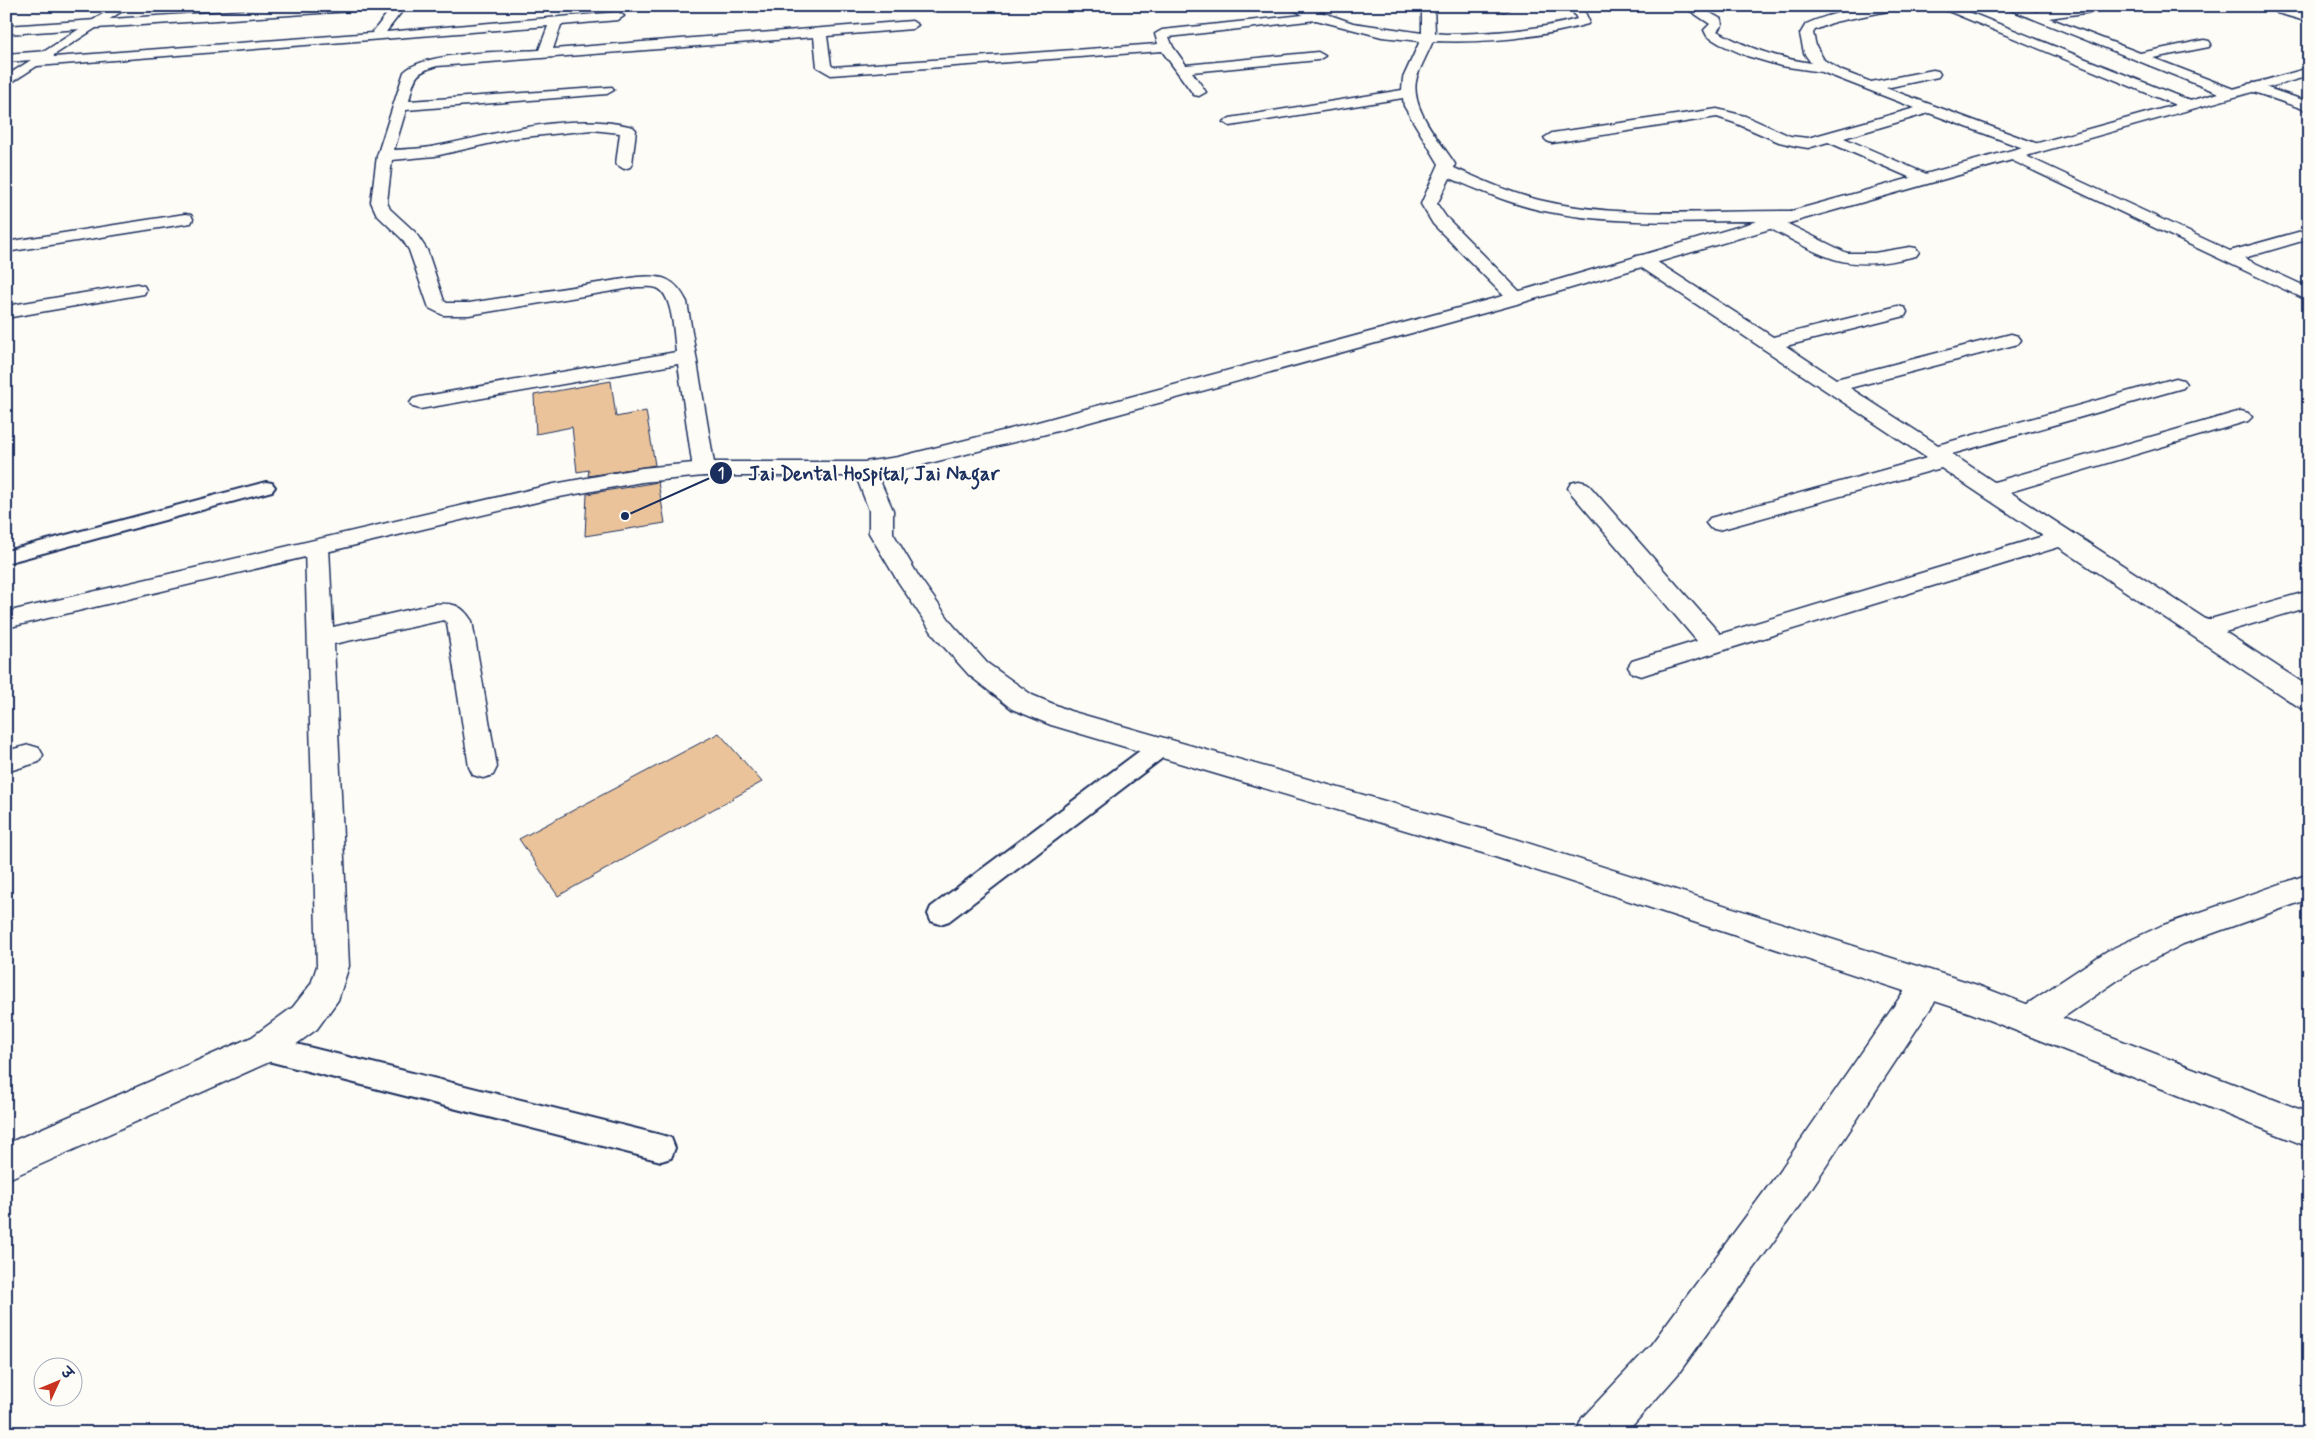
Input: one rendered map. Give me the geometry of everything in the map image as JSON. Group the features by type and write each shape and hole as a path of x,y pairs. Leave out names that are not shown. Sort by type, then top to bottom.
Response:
{"street":[{"path":"6,82 124,6"},
{"path":"6,30 366,6"},
{"path":"376,37 400,6"},
{"path":"1293,6 1315,17 1364,30 1429,36 1493,37 1577,23 1584,19 1576,6"},
{"path":"1428,6 1429,36 1410,78 1409,93 1411,106 1443,154 1447,164 1445,176 1432,190 1429,204 1439,220 1517,298"},
{"path":"1504,7 1509,6"},
{"path":"1688,6 1716,22 1716,25 1710,30 1712,33 1732,44 1794,66 1825,68"},
{"path":"1942,6 2188,106"},
{"path":"2007,6 2231,93"},
{"path":"2033,16 2106,6"},
{"path":"2278,6 2281,10 2309,18"},
{"path":"1884,8 1821,22 1809,28 1810,50 1816,60 1825,68 1869,87 2036,148"},
{"path":"6,58 43,58 376,37 618,16"},
{"path":"1199,92 1166,47 1162,34 1171,31 1315,17"},
{"path":"546,52 555,25 553,22"},
{"path":"704,469 678,302 674,291 665,284 637,282 469,309 443,309 436,304 418,250 409,236 383,211 379,202 385,156 409,75 416,68 424,64 546,52 820,33 912,24"},
{"path":"820,33 824,67 831,71 1166,47"},
{"path":"2138,57 2204,44"},
{"path":"1182,69 1318,56"},
{"path":"6,620 554,491 642,475 704,469 864,469 898,464 1042,428 1517,298 1771,222 2309,72"},
{"path":"1869,87 1933,74"},
{"path":"2253,87 2309,107"},
{"path":"400,106 607,90"},
{"path":"1230,122 1409,93"},
{"path":"1552,138 1717,113 1727,114 1798,143 1808,143 1928,109"},
{"path":"385,156 436,151 514,133 612,126 628,130 624,164"},
{"path":"1830,137 1925,179"},
{"path":"2013,155 2309,295"},
{"path":"1446,170 1509,196 1539,204 1605,215 1794,216"},
{"path":"6,247 185,219"},
{"path":"1771,222 1849,260 1863,260 1910,252"},
{"path":"2227,257 2309,234"},
{"path":"1642,260 2309,700"},
{"path":"6,312 137,290"},
{"path":"1769,344 1898,312"},
{"path":"1832,386 2011,340"},
{"path":"420,403 687,356"},
{"path":"1718,523 2176,384"},
{"path":"1991,490 2241,417"},
{"path":"864,469 881,510 881,533 944,632 978,669 1022,702 1061,718 1486,842 1977,1000 2309,1130"},
{"path":"1579,488 1714,644"},
{"path":"1641,667 2062,538"},
{"path":"6,1162 264,1048 305,1018 326,990 334,966 317,548"},
{"path":"2203,630 2309,599"},
{"path":"320,639 434,612 450,611 460,621 483,767"},
{"path":"2030,1021 2119,961 2172,935 2309,886"},
{"path":"1597,1433 1664,1360 1783,1198 1928,984"}],"lane":[{"path":"6,557 266,487"},
{"path":"940,914 1161,747"},
{"path":"264,1048 661,1148"}],"building":[{"path":"611,381 616,417 646,411 655,465 588,476 589,470 577,472 572,427 536,434 534,395"},
{"path":"658,482 665,523 585,536 587,494"},
{"path":"719,733 762,782 558,896 519,839"}],"place":[{"name":"Jai Dental Hospital, Jai Nagar","path":"625,516"}]}
